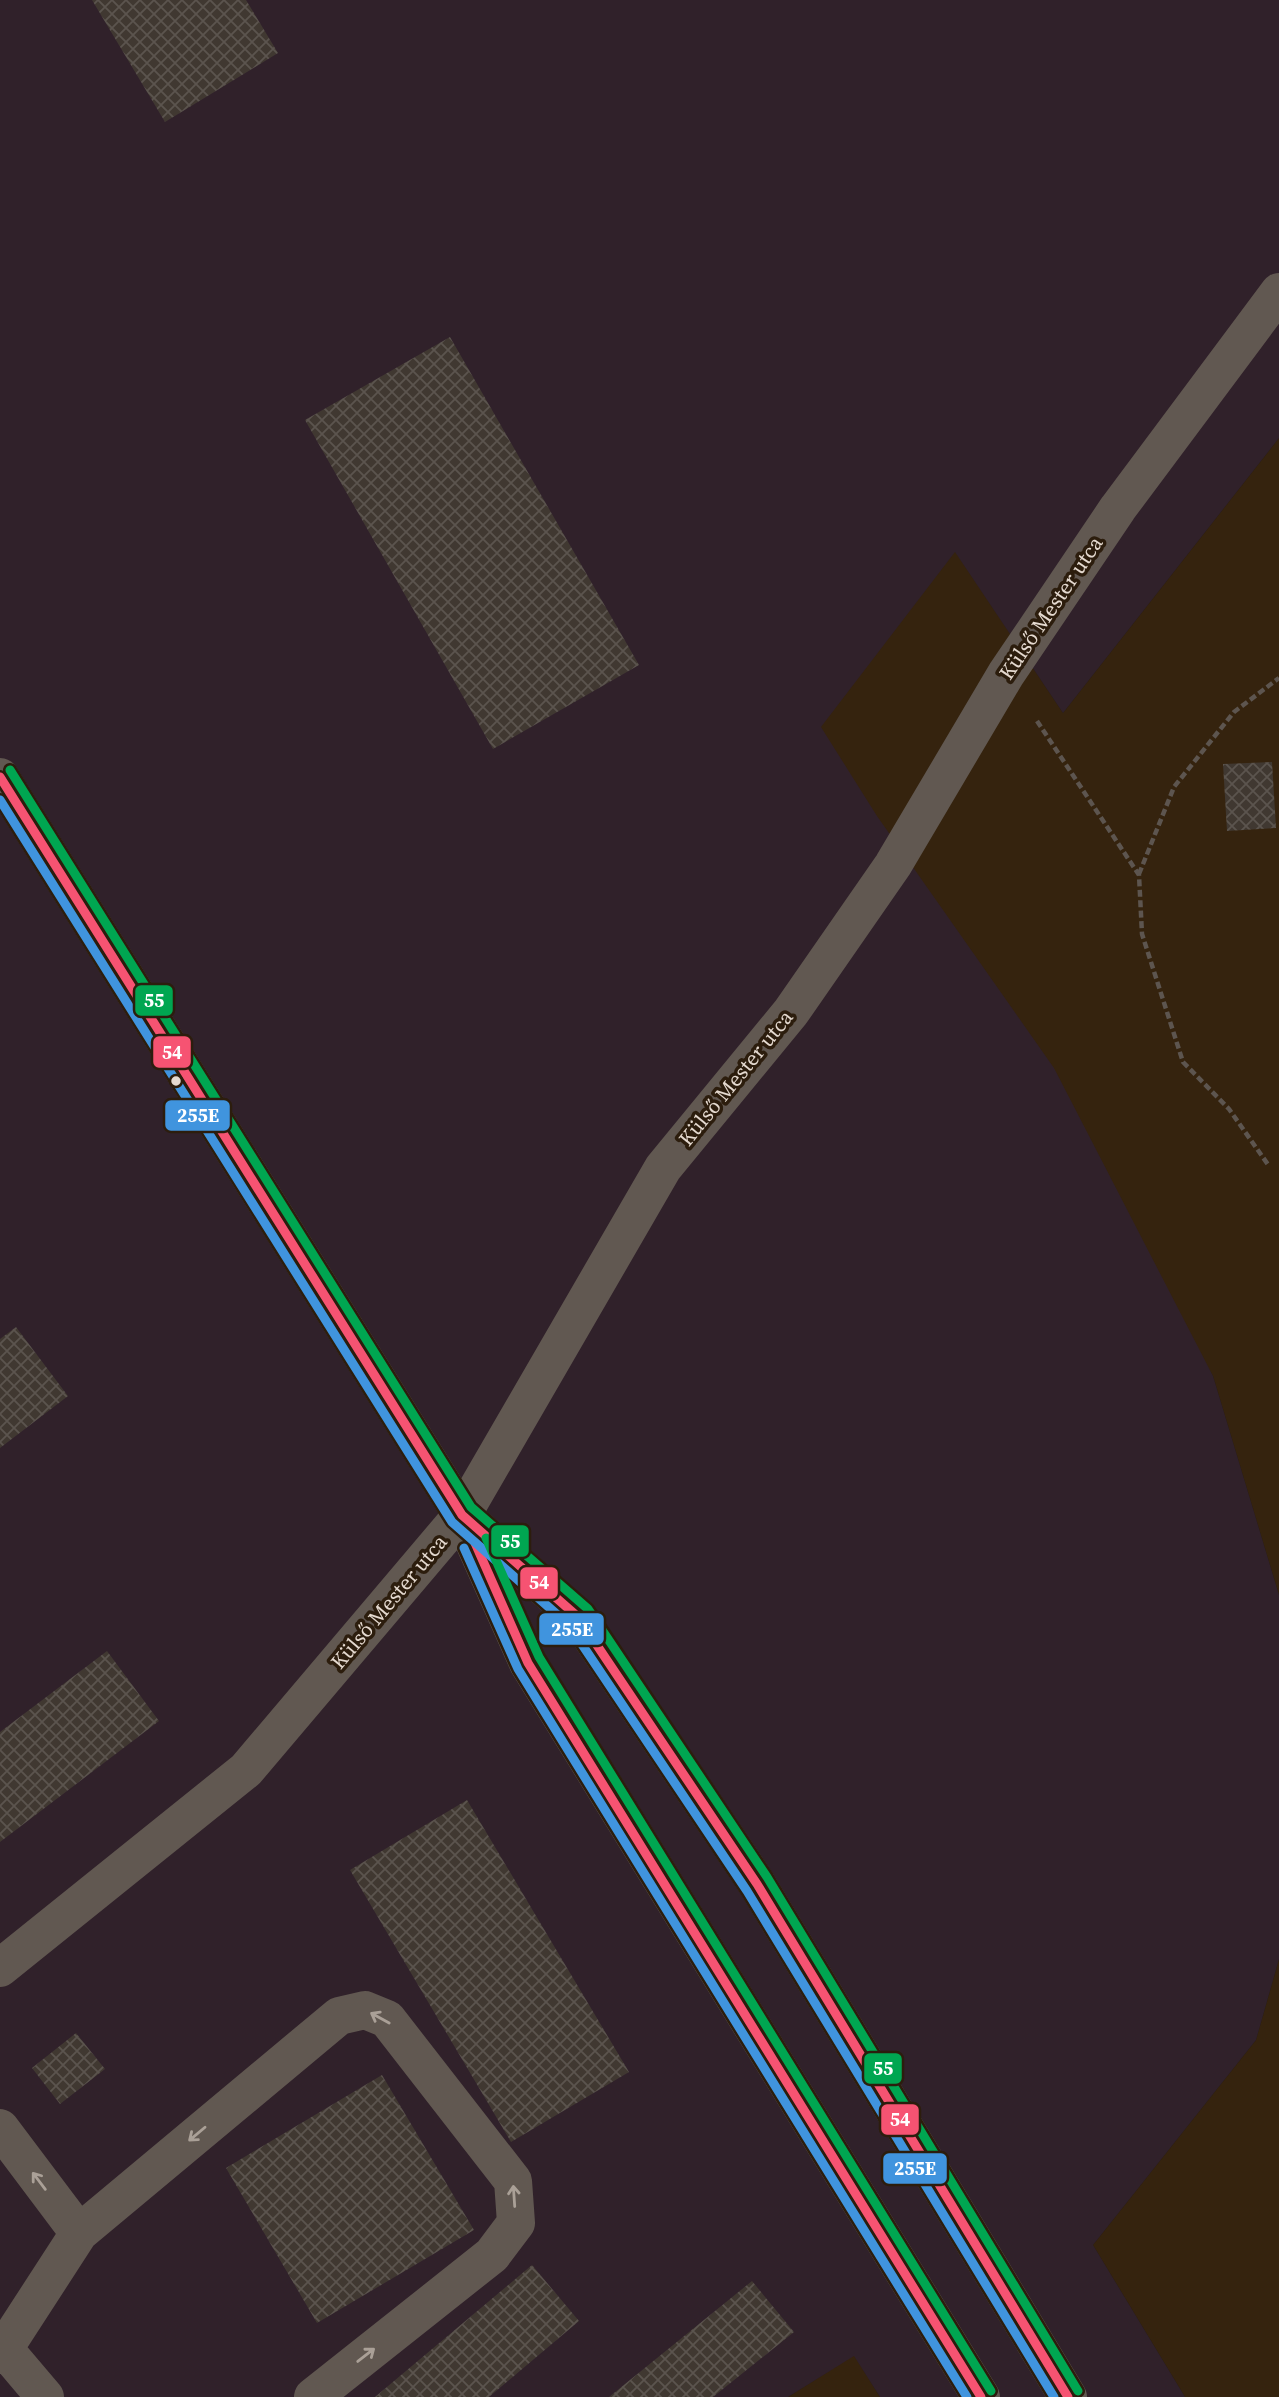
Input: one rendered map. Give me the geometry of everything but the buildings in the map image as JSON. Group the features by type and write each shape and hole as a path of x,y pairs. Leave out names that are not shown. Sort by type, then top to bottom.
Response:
{"street":[{"name":"Külső Mester utca","path":"0,1968 246,1770 462,1516 663,1168 791,1012 886,876 1006,674 1118,508 1279,292"},
{"path":"0,777 462,1516 528,1663 981,2397"},
{"path":"462,1516 578,1617 757,1884 1068,2397"},
{"path":"45,2397 2,2350 79,2233 339,2016 365,2010 387,2019 513,2181 516,2222 492,2255 313,2397"},
{"path":"0,2128 79,2233"}],"path":[{"path":"1006,674 1139,875"},
{"path":"1269,1167 1229,1109 1183,1062 1142,934 1139,875 1174,787 1234,712 1279,678"}],"shaded area":[{"path":"0,0 1279,0 1279,438 1063,713 955,552 821,727 877,816 1054,1068 1213,1376 1279,1595 1279,1959 1256,2040 1093,2245 1185,2397 880,2397 854,2356 788,2397 0,2397"},
{"path":"1279,438 1279,1595 1213,1376 820,727 955,551 1063,713"},
{"path":"1279,1959 1279,2397 1185,2397 1093,2245 1256,2040"},
{"path":"854,2355 880,2397 788,2397"}],"transit line":[{"name":"55","path":"10,770 471,1507 588,1609 767,1877 1078,2391"},
{"name":"54","path":"0,777 462,1515 578,1617 757,1884 1068,2397"},
{"name":"255E","path":"0,800 452,1522 569,1625 747,1891 1054,2397"},
{"name":"55","path":"486,1538 539,1657 991,2391"},
{"name":"54","path":"475,1543 528,1663 981,2397"},
{"name":"255E","path":"464,1548 518,1669 967,2397"}]}
